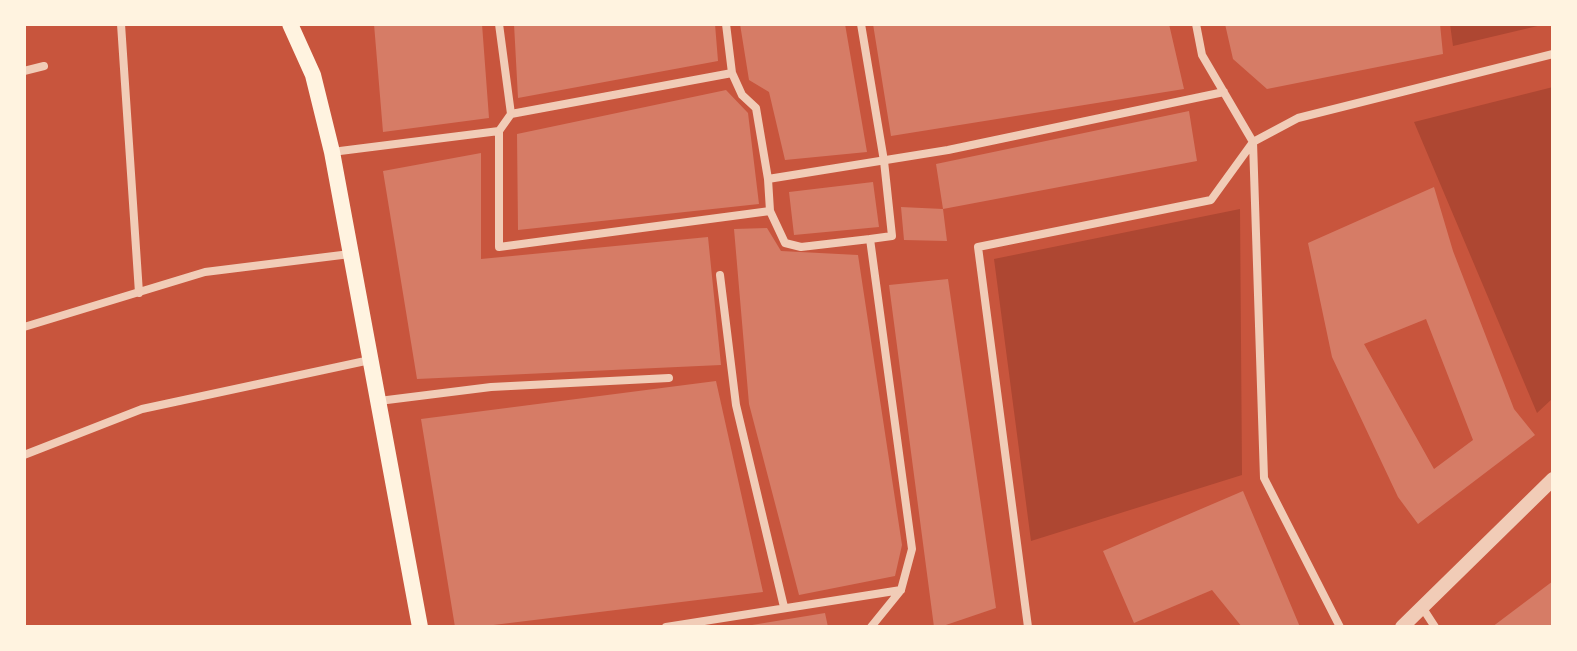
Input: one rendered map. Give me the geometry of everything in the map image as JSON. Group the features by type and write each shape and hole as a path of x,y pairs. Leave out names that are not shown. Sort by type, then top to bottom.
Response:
{"main road":[{"path":"290,24 313,75 332,152 420,627"}],"street":[{"path":"121,24 139,293"},
{"path":"499,24 511,114 499,131 499,247 770,211"},
{"path":"726,24 732,73 742,95 756,108 770,211 785,243 801,247 892,236 884,161 861,24"},
{"path":"1196,24 1202,55 1253,142 1264,478 1340,627"},
{"path":"1028,627 978,247 1211,200 1253,142 1298,118 1553,54"},
{"path":"24,71 44,66"},
{"path":"511,114 732,73"},
{"path":"768,179 948,150 1224,92"},
{"path":"332,152 499,131"},
{"path":"870,239 912,549 901,590 871,627"},
{"path":"24,327 205,272 350,254"},
{"path":"720,275 736,405 784,607"},
{"path":"24,455 142,409 370,360"},
{"path":"379,401 491,387 669,378"},
{"path":"1402,627 1553,479"},
{"path":"666,627 706,624 784,607 901,590"},
{"path":"1422,607 1435,627"}],"shaded area":[{"path":"1450,24 1546,24 1453,46"},
{"path":"1553,87 1553,398 1537,413 1414,122"},
{"path":"1240,209 1242,475 1031,541 994,259"}],"building":[{"path":"374,24 482,24 489,118 383,132"},
{"path":"514,24 715,24 718,61 518,98"},
{"path":"740,24 845,24 867,152 785,160 769,92 749,80"},
{"path":"873,24 1169,24 1184,89 891,136"},
{"path":"1225,24 1440,24 1443,54 1267,89 1233,59"},
{"path":"726,90 748,113 759,204 518,230 517,134"},
{"path":"1189,111 1197,161 943,209 936,164"},
{"path":"481,153 481,259 708,237 721,365 417,379 383,171"},
{"path":"873,182 879,227 794,235 789,192"},
{"path":"1434,187 1453,251 1514,409 1535,435 1418,524 1398,497 1332,357 1308,243","holes":["1426,319 1473,440 1434,469 1364,344"]},
{"path":"901,207 943,209 947,241 904,240"},
{"path":"767,228 781,251 858,255 902,545 895,576 799,595 749,404 734,229"},
{"path":"948,279 996,608 934,627 889,285"},
{"path":"716,381 763,592 477,627 455,627 421,419"},
{"path":"1243,491 1300,627 1242,627 1212,590 1134,623 1103,551"},
{"path":"1553,581 1553,627 1492,627"},
{"path":"825,613 828,627 752,627 752,625"}]}
